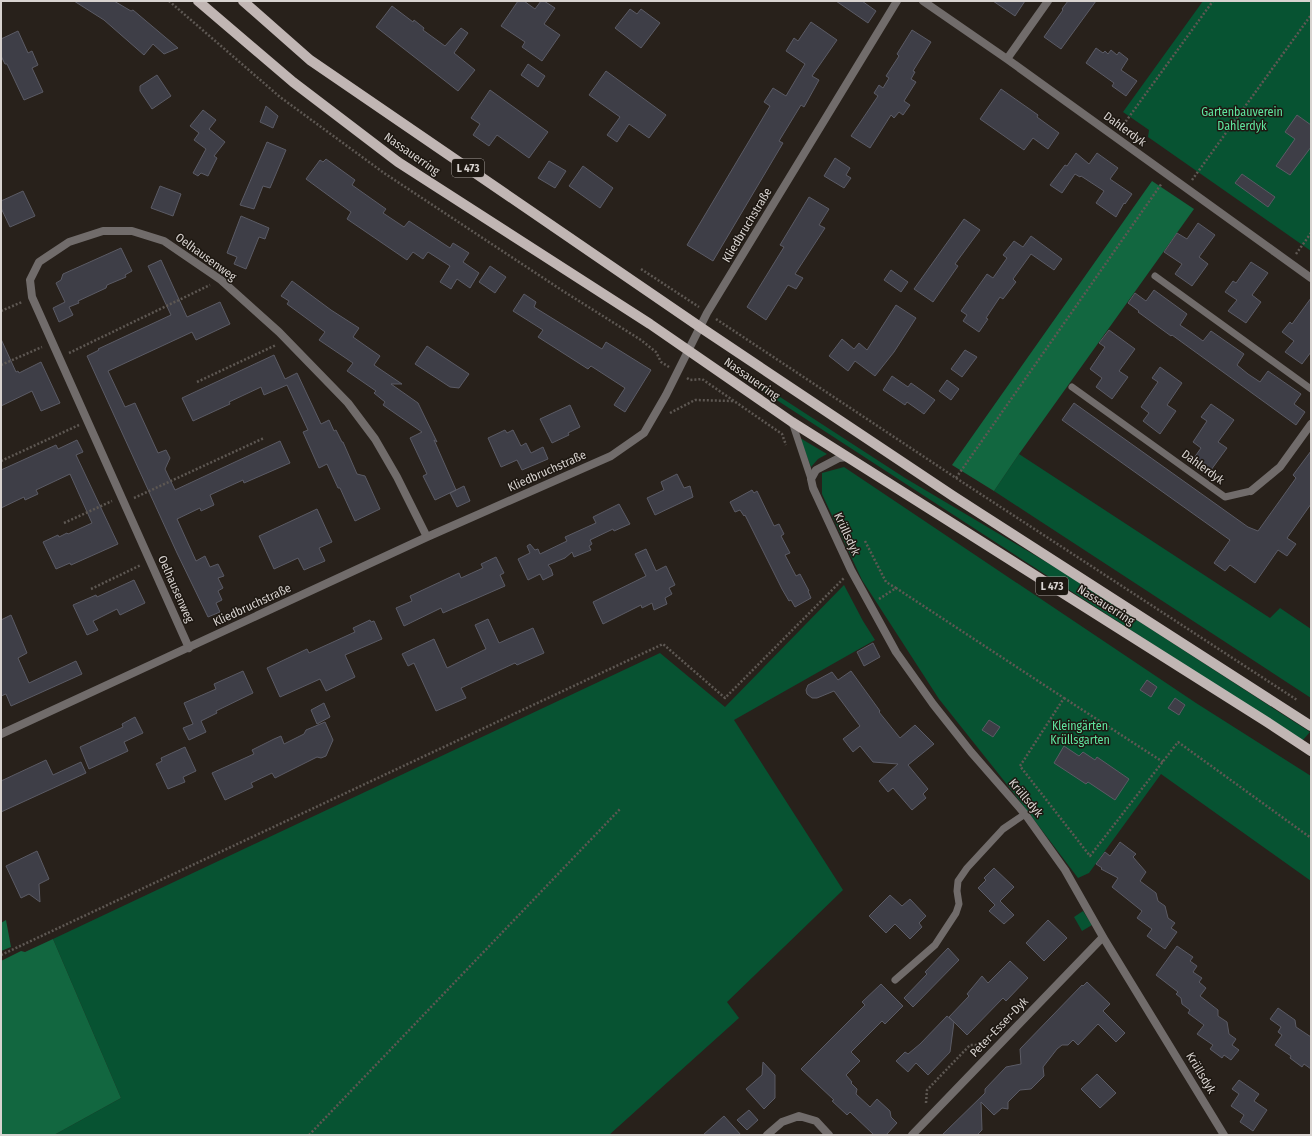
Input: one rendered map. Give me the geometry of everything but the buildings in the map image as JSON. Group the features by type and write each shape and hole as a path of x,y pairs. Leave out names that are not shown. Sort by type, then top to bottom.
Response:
{"main road":[{"name":"Nassauerring","path":"198,1 293,82 398,162 643,320 792,422 1311,751"},
{"name":"Nassauerring","path":"243,1 310,60 700,327 953,496 1311,726"}],"street":[{"name":"Kliedbruchstraße","path":"1,734 427,537 611,456 644,433 678,372 707,313 896,1"},
{"name":"Dahlerdyk","path":"924,1 1311,278"},
{"path":"1007,59 1048,1"},
{"name":"Oelhausenweg","path":"189,648 32,297 30,280 39,262 69,242 103,231 132,231 164,241 220,280 287,340 348,403 375,439 397,477 427,537"},
{"name":"Dahlerdyk","path":"1251,490 1280,467 1311,424"},
{"path":"811,479 816,470 839,458 847,457"},
{"name":"Krüllsdyk","path":"811,479 813,488 851,570 896,652 933,704 971,752 1025,814 1065,870 1103,937 1224,1135"},
{"name":"Peter-Esser-Dyk","path":"912,1135 1103,937"},
{"path":"768,1135 782,1122 799,1116 816,1121 829,1135"}],"lane":[{"path":"1155,276 1311,389"},
{"name":"Dahlerdyk","path":"1072,387 1225,497 1251,490"},
{"name":"Krüllsdyk","path":"792,422 811,479"},
{"path":"895,980 935,945 956,913 959,904 957,891 958,881 967,868 1003,829 1025,814"}],"path":[{"path":"169,1 280,97 384,173 563,291 641,340 656,352 661,362 690,380 702,379 735,401 782,434 788,448"},
{"path":"1114,137 1213,1"},
{"path":"1186,188 1311,15"},
{"path":"956,478 1168,175"},
{"path":"1289,262 1311,233"},
{"path":"640,269 956,478 1298,701"},
{"path":"59,358 220,280"},
{"path":"1,312 32,297"},
{"path":"197,382 287,340"},
{"path":"1,365 52,342"},
{"path":"666,416 695,400 735,401"},
{"path":"1,461 88,421"},
{"path":"64,523 264,438"},
{"path":"865,541 886,582 1163,762"},
{"path":"91,589 151,561"},
{"path":"1,955 663,644 725,698 851,570"},
{"path":"870,604 883,598 896,588"},
{"path":"1064,698 1020,766 1090,856 1178,742 1311,838"},
{"path":"309,1135 620,809"},
{"path":"925,1122 927,1090 970,1046 998,1045"}],"green space":[{"name":"Gartenbauverein Dahlerdyk","path":"1203,1 1311,1 1311,251 1148,137 1149,130 1123,112"},
{"path":"1152,181 1194,209 994,491 952,465"},
{"path":"760,384 905,478 1058,569 1310,732 1302,741 758,388"},
{"path":"800,438 827,454 818,459 811,467"},
{"path":"1019,454 1270,618 1280,608 1311,629 1311,698 994,491"},
{"name":"Kleingärten Krüllsgarten","path":"844,467 1196,703 1311,776 1311,881 1161,774 1089,873 1078,878 1013,792 939,699 862,580 822,494 822,473"},
{"path":"844,585 875,640 734,720 843,890 727,1002 739,1018 609,1135 54,1135 121,1098 53,939 660,653 725,707"},
{"path":"1083,911 1092,925 1082,931 1074,917"},
{"path":"6,920 11,947 1,951 1,923"},
{"path":"53,939 121,1098 54,1135 1,1135 1,961 21,951 25,952"}]}
